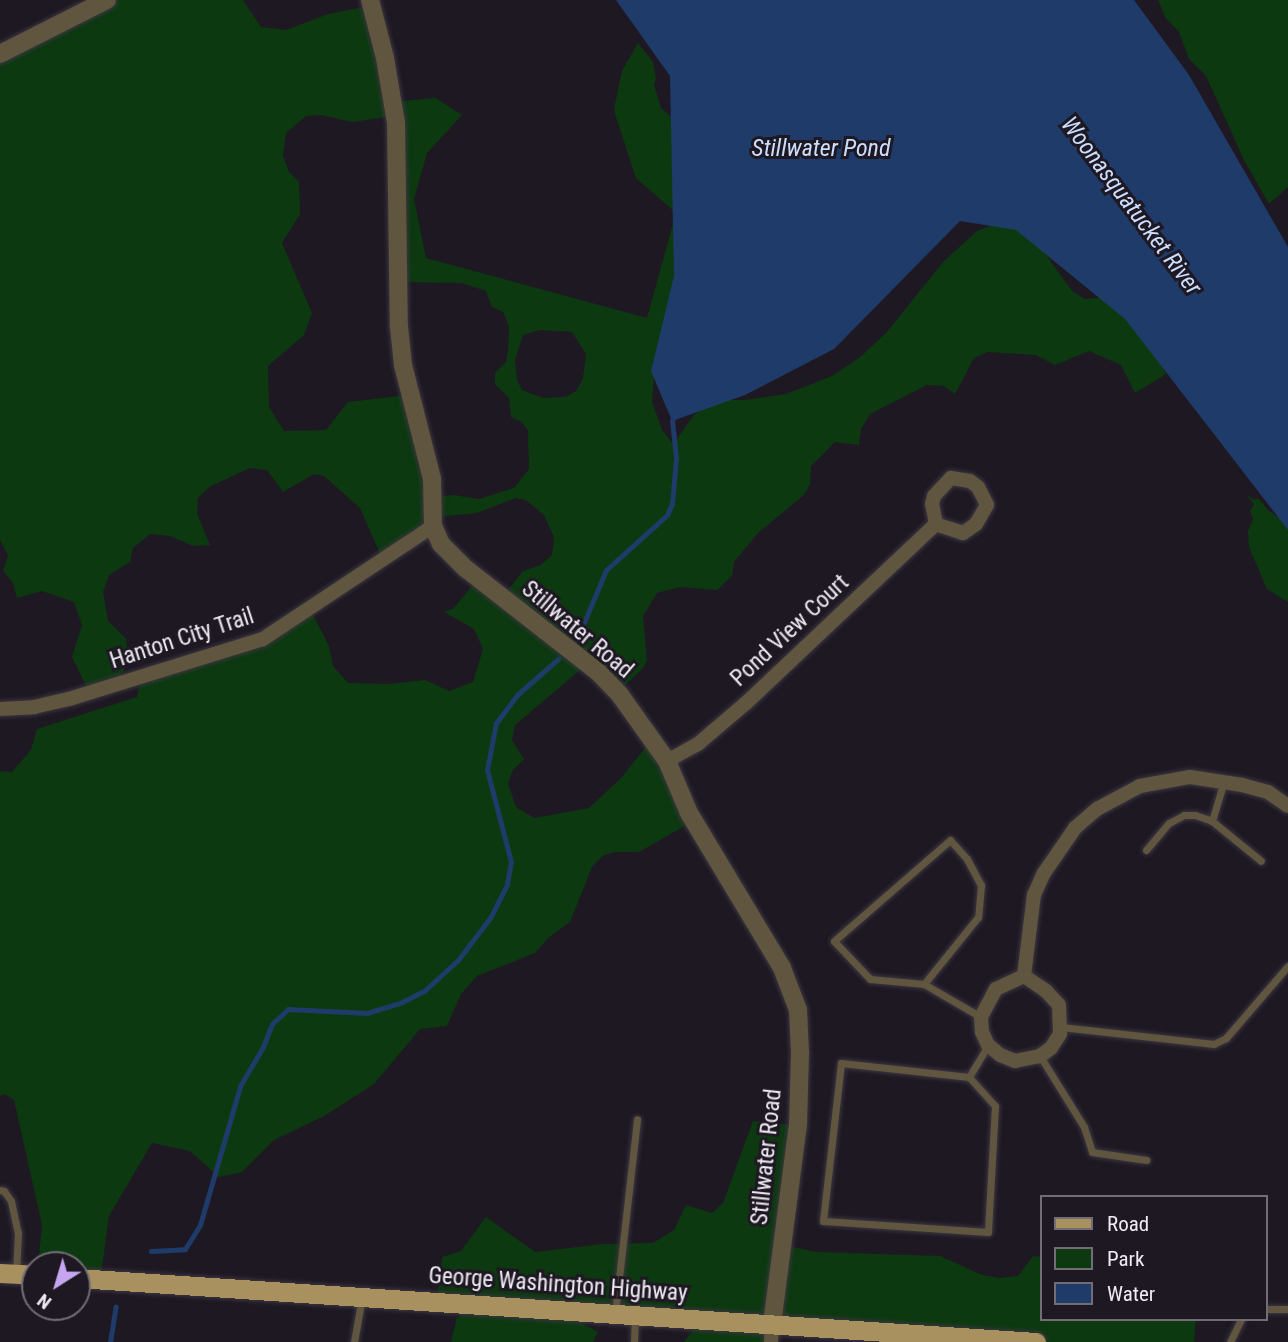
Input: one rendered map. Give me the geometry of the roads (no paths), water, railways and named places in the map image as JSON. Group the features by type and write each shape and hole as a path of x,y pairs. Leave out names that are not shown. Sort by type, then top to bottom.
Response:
{"main road":[{"name":"George Washington Highway","path":"91,1279 635,1315 771,1333 1037,1342"}],"street":[{"path":"0,54 107,0"},
{"path":"370,0 385,58 396,123 399,327 406,378 432,479 433,526"},
{"name":"Pond View Court","path":"667,761 699,743 746,703 936,524"},
{"name":"Hanton City Trail","path":"0,709 34,707 69,699 263,639 433,526"},
{"name":"Stillwater Road","path":"433,526 441,544 464,568 598,673 620,695 667,761 689,813 782,968 798,1010 800,1053 797,1124 771,1333"},
{"path":"1024,976 1034,895 1056,852 1097,809 1140,786 1190,777 1224,780 1268,792 1288,806"},
{"path":"1024,976 1046,991 1059,1005 1060,1027 1052,1048 1040,1056 1015,1061 1000,1055 988,1045 982,1032 981,1017 996,989 1024,976"}],"lane":[{"path":"1212,821 1224,780"},
{"path":"1146,850 1169,823 1184,815 1195,815 1212,821 1261,861"},
{"path":"924,984 978,917 981,885 967,859 950,840 834,942 870,979 924,984 981,1017"},
{"path":"1060,1027 1214,1044 1226,1038 1288,966"},
{"path":"968,1077 988,1045"},
{"path":"1040,1056 1084,1127 1092,1152 1146,1160"},
{"path":"841,1063 968,1077 995,1106 988,1232 823,1221 841,1063"},
{"path":"615,1314 637,1119"},
{"path":"0,1190 4,1191 11,1201 18,1233 17,1274"},
{"path":"354,1342 362,1297"},
{"path":"1267,1309 1288,1309"},
{"path":"634,1342 635,1315"},
{"path":"1230,1342 1240,1321"}],"water":[{"name":"Stillwater Pond","path":"616,0 1134,0 1189,75 1288,247 1288,530 1125,319 1016,230 960,221 834,349 745,395 672,421 651,371 674,276 670,76"}],"waterway":[{"path":"575,644 606,570 667,515 672,504 676,458 672,421 674,417"},
{"path":"151,1251 185,1249 200,1225 240,1086 263,1047 272,1024 288,1009 367,1013 402,1002 424,991 458,960 490,918 507,884 511,862 487,770 496,723 517,695 558,659"},
{"path":"110,1342 116,1306"}],"water label":[{"name":"Woonasquatucket River","path":"1131,206"}]}
